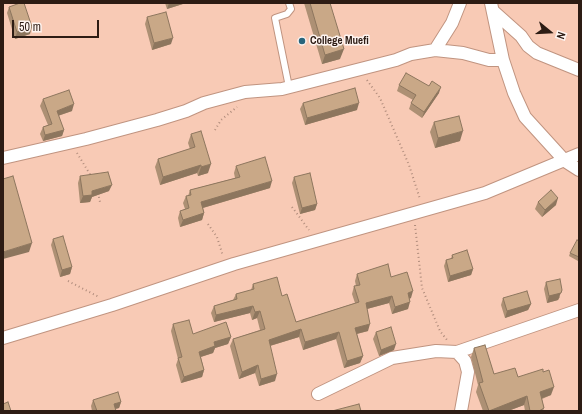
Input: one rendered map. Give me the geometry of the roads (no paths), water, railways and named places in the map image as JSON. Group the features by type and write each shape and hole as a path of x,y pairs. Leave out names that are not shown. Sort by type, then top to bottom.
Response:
{"street":[{"path":"435,50 452,23 460,3"},
{"path":"492,7 503,60 514,94 525,118 565,161 579,170"},
{"path":"492,7 521,36 528,46 537,52 579,70"},
{"path":"3,158 73,142 157,120 186,111 204,103 245,92 289,87 411,54 435,50 489,60 503,60"},
{"path":"3,338 112,305 234,264 419,210 485,193 579,154"},
{"path":"318,394 392,358 436,351 457,352 579,310"},
{"path":"457,352 466,361 468,372 461,411"}],"lane":[{"path":"289,3 291,9 287,14 275,18 289,87"}],"place":[{"name":"College Muefi","path":"302,41"}]}
